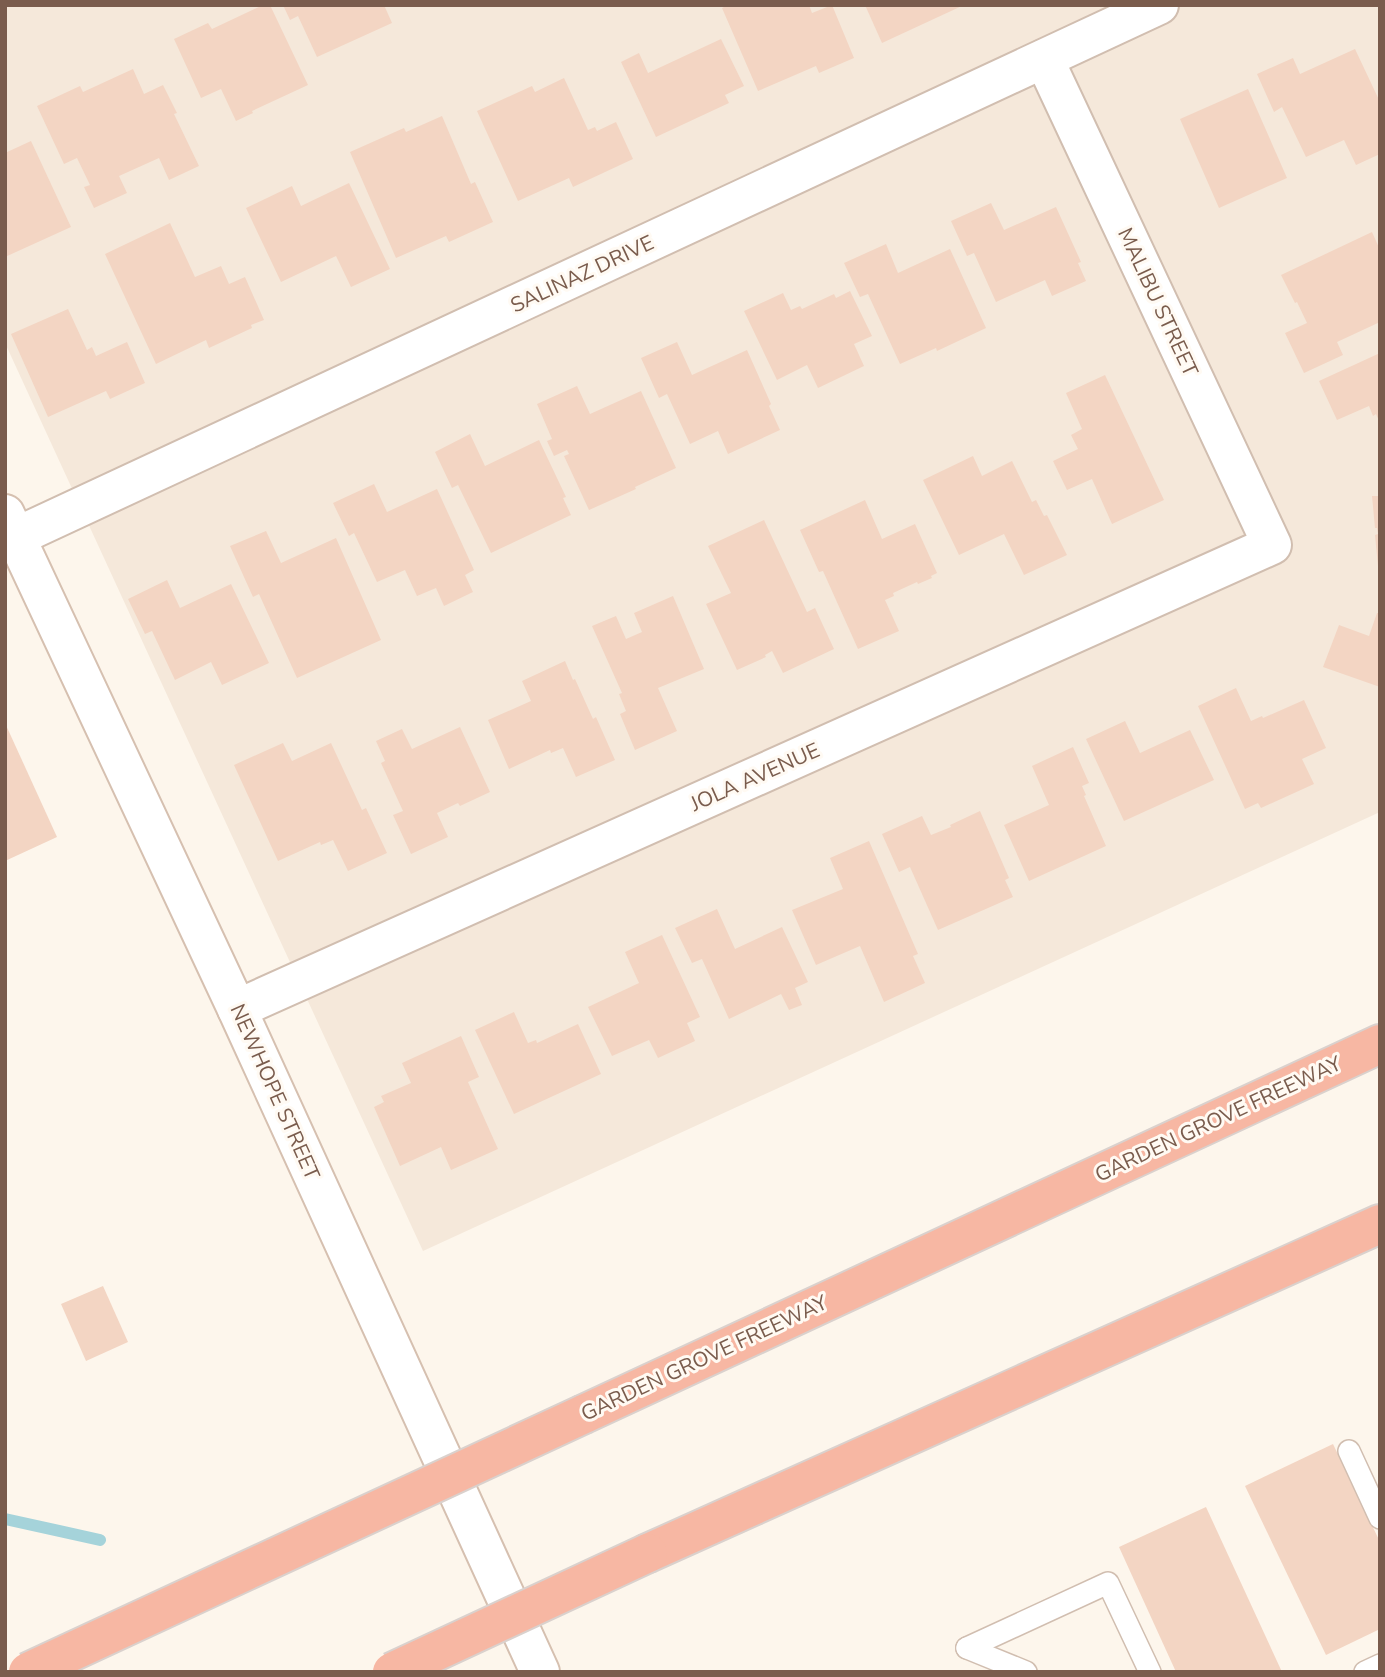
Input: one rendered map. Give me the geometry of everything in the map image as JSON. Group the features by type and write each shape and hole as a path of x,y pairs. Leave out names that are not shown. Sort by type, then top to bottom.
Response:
{"highway":[{"name":"GARDEN GROVE FREEWAY","path":"28,1672 1380,1044"},
{"path":"392,1672 648,1553 1380,1224"}],"street":[{"name":"SALINAZ DRIVE","path":"9,531 1044,60 1158,5"},
{"name":"MALIBU STREET","path":"1044,60 1272,545"},
{"name":"NEWHOPE STREET","path":"9,531 237,1009 540,1672"},
{"name":"JOLA AVENUE","path":"237,1009 1272,545"}],"lane":[{"path":"1349,1451 1380,1518"},
{"path":"1026,1672 967,1648 1108,1583 1150,1672"},
{"path":"1366,1672 1380,1665"}],"shaded area":[{"path":"5,5 1380,5 1380,812 423,1251 5,343"}],"building":[{"path":"263,5 270,5 308,85 236,121 221,89 201,98 174,39 208,23 212,29"},
{"path":"283,5 384,5 392,23 317,57 298,16 290,20"},
{"path":"728,5 809,5 812,13 832,5 854,58 819,73 816,66 758,91 722,8"},
{"path":"865,5 964,5 882,43"},
{"path":"721,39 744,86 725,95 729,103 656,137 621,62 639,53 648,73"},
{"path":"1355,49 1380,102 1380,154 1356,165 1344,140 1306,157 1282,107 1274,112 1257,74 1293,58 1300,74"},
{"path":"133,69 144,94 163,85 199,166 169,180 159,158 119,176 127,193 94,208 84,187 90,185 77,158 64,164 37,106 80,86 83,92"},
{"path":"564,78 588,130 595,127 597,131 616,122 633,159 573,187 569,178 518,201 477,111 532,86 535,92"},
{"path":"1248,89 1287,178 1219,208 1180,119"},
{"path":"442,116 471,184 475,182 493,222 449,242 446,236 396,258 350,152 404,128 406,132"},
{"path":"31,141 71,227 5,257 5,153"},
{"path":"349,183 390,269 351,287 336,256 281,282 246,208 292,186 301,206"},
{"path":"991,203 1004,230 1056,207 1081,262 1078,263 1086,281 1052,296 1045,280 996,302 974,253 967,256 951,221"},
{"path":"170,223 195,277 221,266 229,284 245,277 264,320 209,348 206,340 156,364 105,254"},
{"path":"1372,232 1380,250 1380,322 1337,342 1343,355 1304,373 1285,333 1307,323 1281,275"},
{"path":"886,244 898,273 950,249 986,328 937,351 936,348 900,364 868,294 860,297 844,263"},
{"path":"850,291 872,336 854,344 864,366 818,388 807,365 777,380 744,311 783,293 791,310 800,306 802,309 834,294 836,298"},
{"path":"68,309 87,350 92,347 96,356 127,342 145,383 110,399 106,391 48,417 11,334"},
{"path":"677,342 692,375 747,350 780,430 728,454 718,431 690,444 667,394 659,398 641,358"},
{"path":"1380,353 1380,423 1369,406 1337,420 1319,381"},
{"path":"1105,375 1164,500 1112,524 1092,479 1067,490 1053,461 1078,449 1071,435 1082,429 1066,393"},
{"path":"577,386 590,414 641,391 676,468 589,510 564,456 569,454 567,450 554,456 547,441 552,439 537,404"},
{"path":"470,434 485,466 539,440 566,497 563,498 571,515 491,553 458,485 452,488 435,452"},
{"path":"973,456 982,476 1012,461 1032,502 1036,500 1044,516 1047,515 1067,555 1024,575 1004,534 959,555 923,480"},
{"path":"374,484 387,512 437,489 474,570 465,575 473,592 444,606 436,588 417,596 405,570 377,582 354,533 349,536 333,503"},
{"path":"1372,496 1380,496 1378,566 1375,535 1378,534"},
{"path":"865,500 882,539 915,524 937,573 931,576 932,578 893,593 894,596 885,600 899,631 858,649 823,571 819,572 800,530"},
{"path":"764,520 807,612 815,608 834,649 783,673 772,651 765,655 766,657 737,670 706,604 731,593 708,546"},
{"path":"266,531 281,563 336,538 381,640 297,678 259,594 253,597 230,546"},
{"path":"167,580 180,608 231,584 269,663 222,685 211,662 175,680 152,631 145,634 128,599"},
{"path":"673,596 704,669 658,688 677,731 635,750 620,714 626,711 619,694 622,693 592,626 616,616 626,639 642,632 634,613"},
{"path":"1377,613 1380,613 1380,687 1323,667 1339,625 1369,636"},
{"path":"565,661 593,719 596,717 615,760 576,777 563,748 551,753 550,750 509,769 488,720 531,701 522,681"},
{"path":"1236,688 1251,721 1304,700 1326,748 1302,759 1314,784 1261,808 1258,803 1245,809 1198,706"},
{"path":"1125,721 1140,753 1190,730 1214,780 1124,821 1086,739"},
{"path":"5,723 57,837 5,861"},
{"path":"460,727 490,792 437,813 448,837 411,854 393,815 403,811 381,763 385,761 376,741 402,729 412,749"},
{"path":"283,743 292,761 331,743 362,810 366,808 387,853 348,871 333,840 321,845 320,842 278,861 234,765"},
{"path":"1073,747 1089,783 1082,786 1086,795 1084,796 1106,846 1029,881 1004,825 1049,805 1032,766"},
{"path":"980,811 1009,878 1005,880 1013,897 938,930 910,867 899,872 882,834 922,816 931,835"},
{"path":"869,841 918,954 913,956 925,983 884,1002 860,946 816,965 792,910 843,889 830,858"},
{"path":"717,909 735,949 782,927 808,982 795,988 802,1005 789,1010 781,994 729,1019 702,959 692,963 675,928"},
{"path":"662,935 700,1017 687,1023 695,1041 658,1058 649,1040 612,1056 588,1007 639,983 625,952"},
{"path":"514,1012 528,1043 536,1040 537,1043 578,1024 601,1074 514,1114 475,1030"},
{"path":"461,1036 479,1077 468,1082 498,1149 451,1170 441,1147 400,1166 374,1107 384,1102 381,1096 411,1083 402,1063"},
{"path":"103,1286 128,1342 86,1361 61,1304"},
{"path":"1333,1444 1380,1542 1380,1629 1326,1655 1245,1486"},
{"path":"1206,1507 1282,1672 1176,1672 1119,1547"}],"waterway":[{"path":"5,1519 100,1540"}]}
